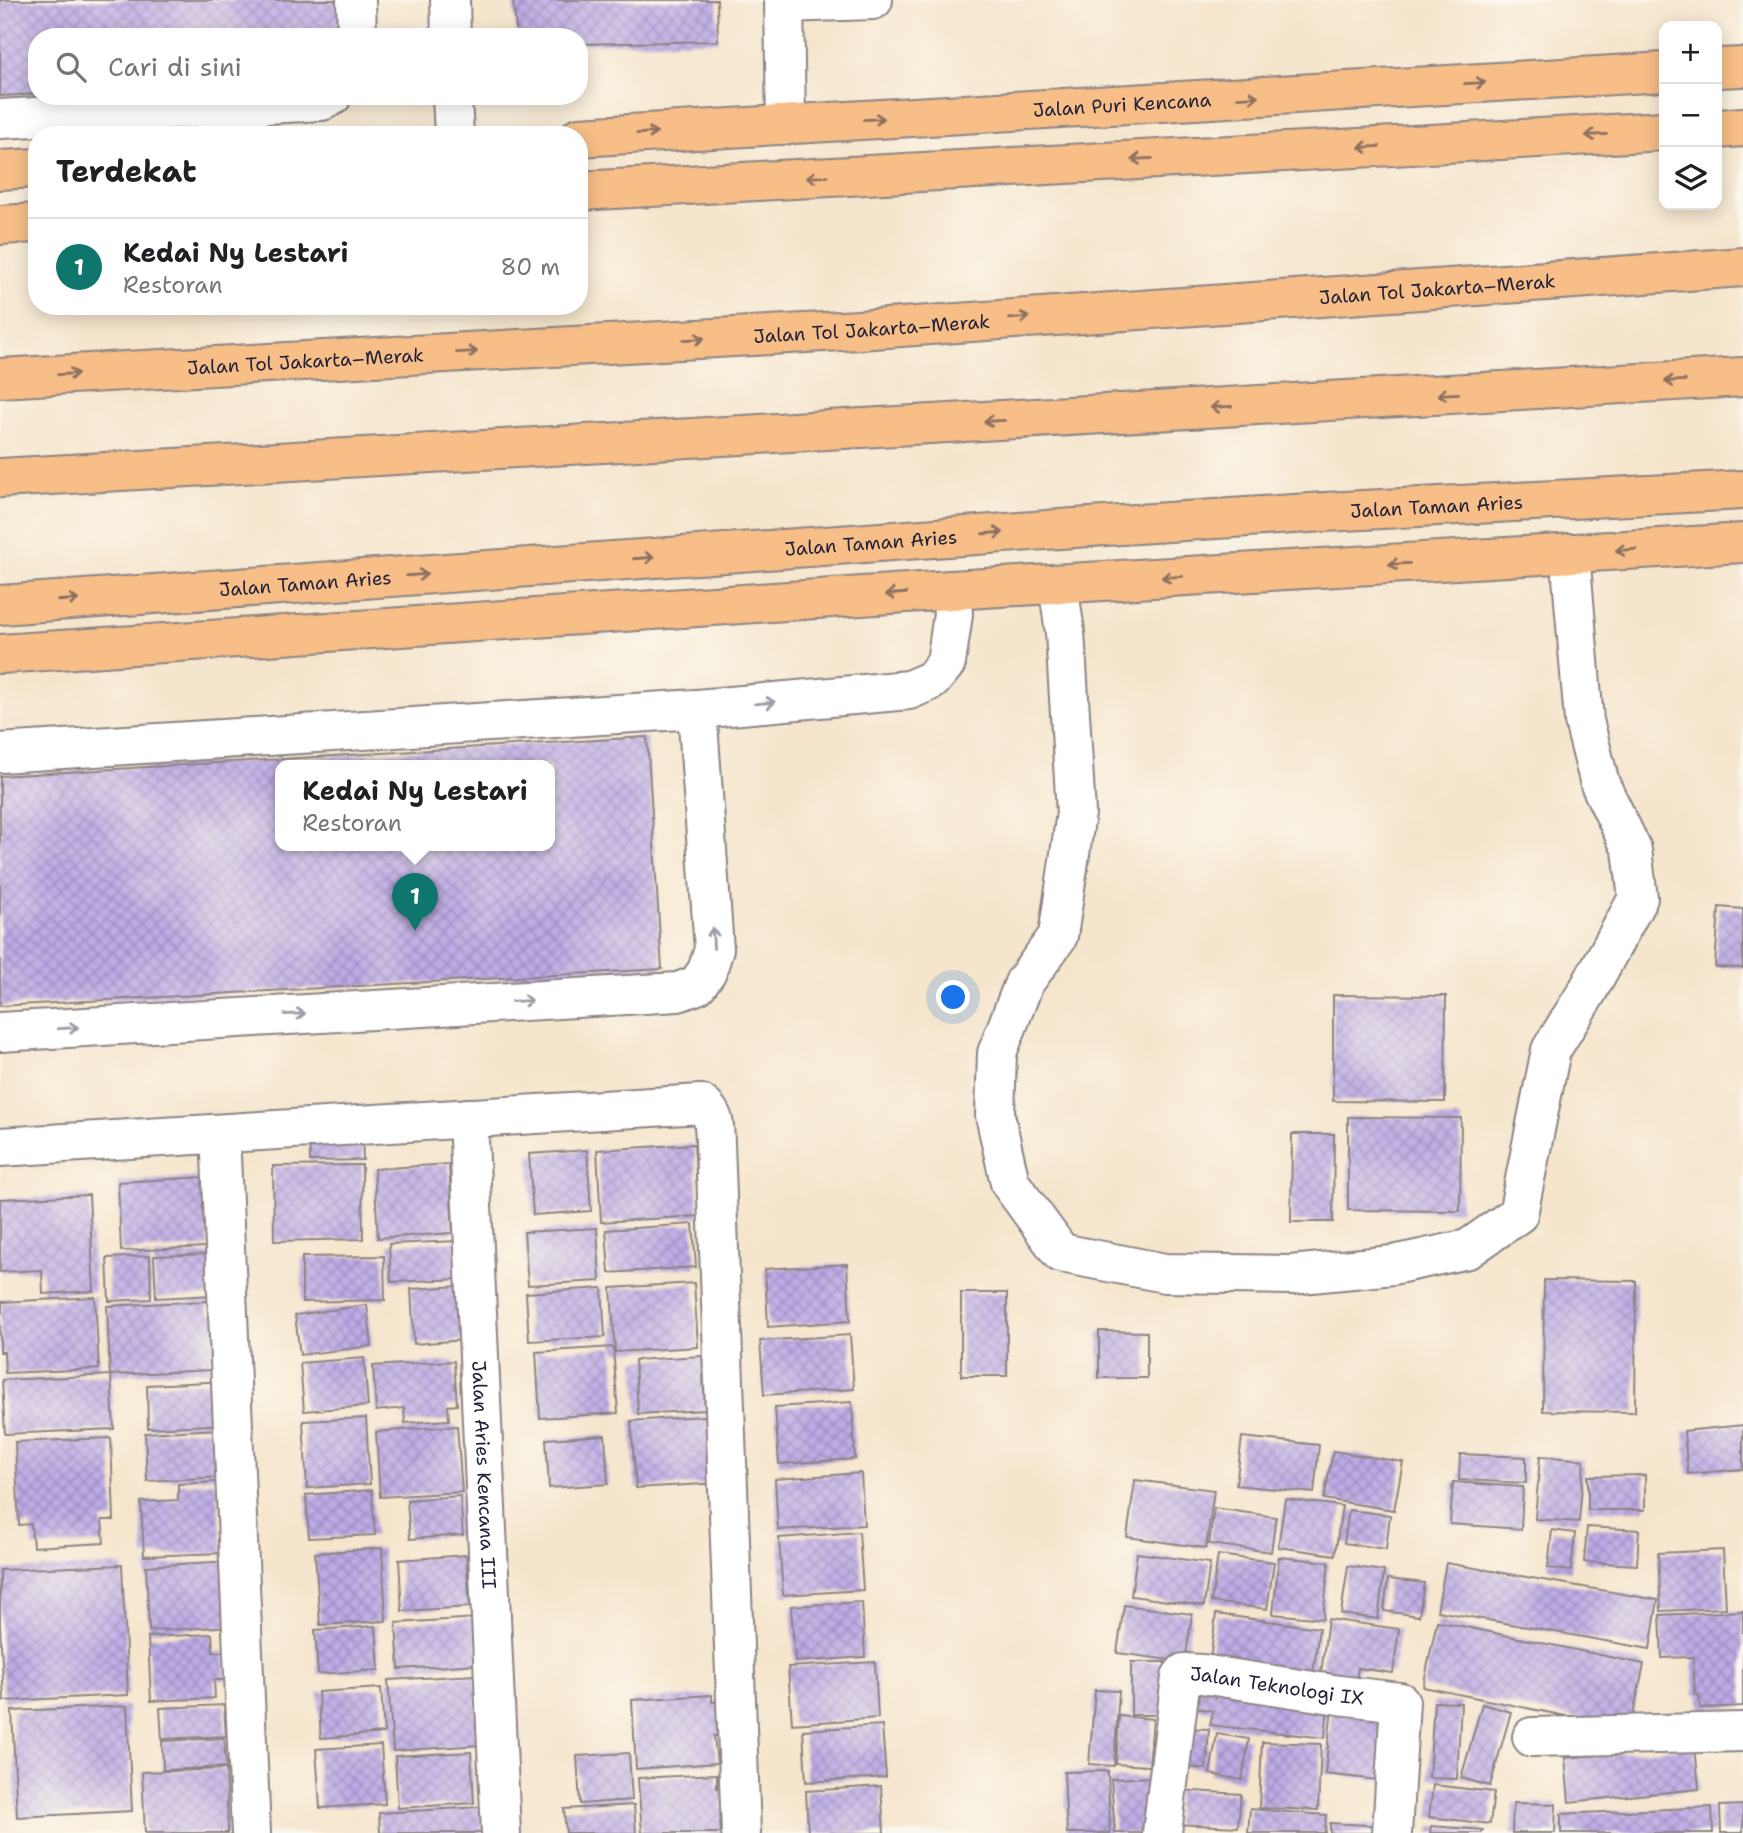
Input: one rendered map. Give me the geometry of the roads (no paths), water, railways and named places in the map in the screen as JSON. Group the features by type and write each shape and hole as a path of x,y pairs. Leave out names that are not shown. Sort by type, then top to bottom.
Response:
{"main road":[{"path":"1722,68 1743,67"},
{"name":"Jalan Puri Kencana","path":"588,136 1659,72"},
{"path":"1722,129 1743,127"},
{"path":"588,191 1659,131"},
{"path":"0,170 28,168"},
{"path":"0,225 28,223"},
{"name":"Jalan Tol Jakarta–Merak","path":"0,377 859,330 1743,267"},
{"path":"0,478 1743,377"},
{"name":"Jalan Taman Aries","path":"0,605 1074,528 1743,490"},
{"path":"1662,495 1663,548"},
{"path":"1325,512 1327,568"},
{"path":"1067,583 1074,528"},
{"path":"0,654 951,590 1743,543"}],"street":[{"path":"356,0 357,28"},
{"path":"450,0 451,28"},
{"path":"786,125 784,2 873,0"},
{"path":"0,119 250,105"},
{"path":"452,105 453,126"},
{"path":"1067,583 1065,632 1076,813 1058,936 1024,983 997,1053 995,1115 1010,1182 1061,1253 1165,1273 1291,1275 1393,1265 1468,1249 1518,1214 1551,1050 1587,992 1638,898 1632,850 1600,784 1584,721 1570,554"},
{"path":"0,753 697,709 909,690 932,680 946,663 953,614 951,590"},
{"path":"0,1031 678,992 696,985 707,971 714,949 697,709"},
{"path":"0,1147 701,1104 707,1109 713,1117 741,1833"},
{"name":"Jalan Aries Kencana III","path":"468,1118 500,1833"},
{"path":"220,1134 251,1833"},
{"name":"Jalan Teknologi IX","path":"1162,1833 1181,1677 1184,1673 1400,1702 1392,1833"},
{"path":"1532,1737 1743,1732"}],"place":[{"name":"Kedai Ny Lestari","path":"415,931"}]}
